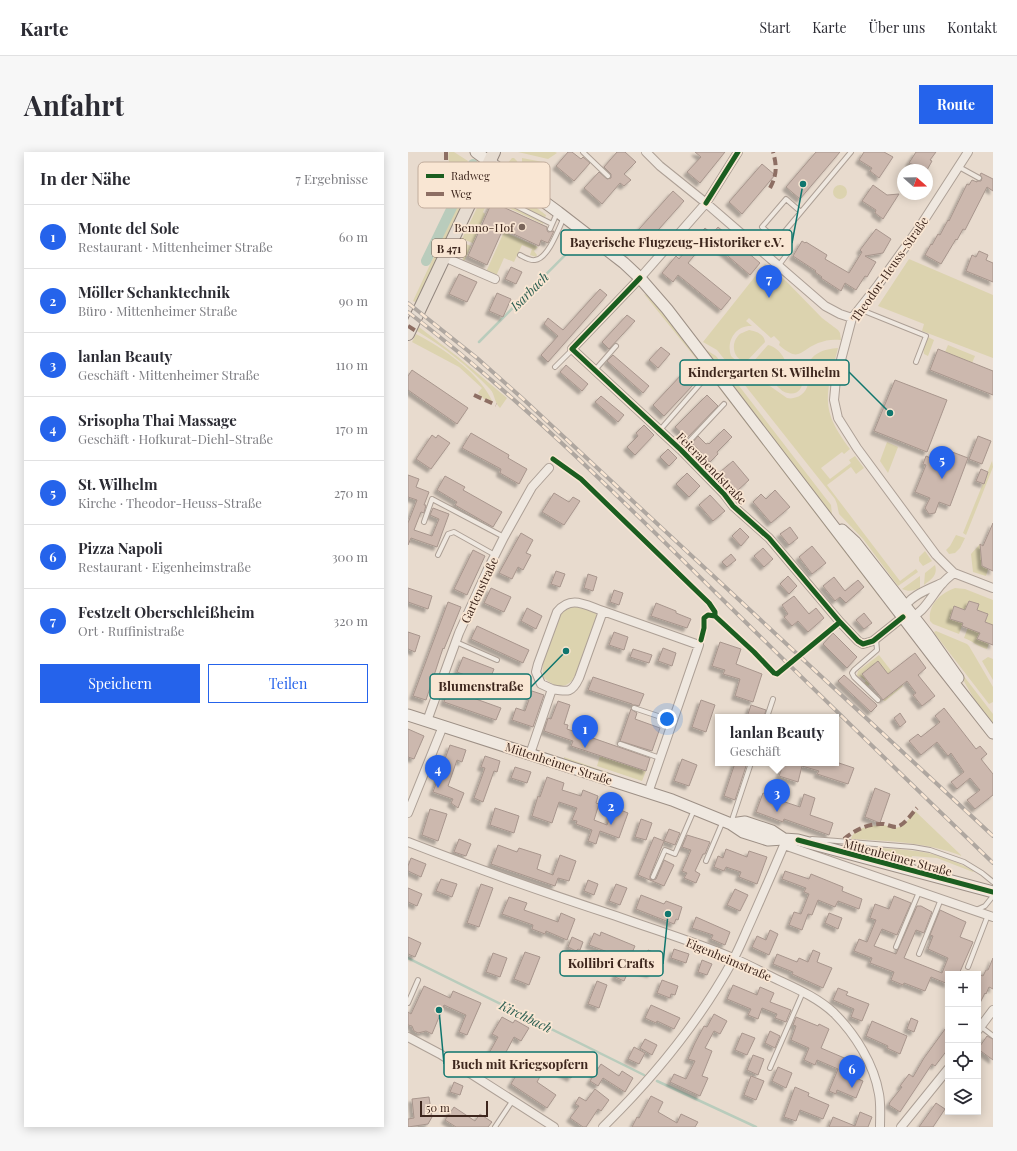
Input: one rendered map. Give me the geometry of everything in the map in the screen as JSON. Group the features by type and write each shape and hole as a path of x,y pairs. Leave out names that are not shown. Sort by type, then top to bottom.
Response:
{"main road":[{"path":"476,152 492,157"},
{"path":"550,205 624,263 640,278 667,309 824,513 855,542 907,613 952,682 993,733"},
{"name":"B 471","path":"408,334 468,208"},
{"name":"Mittenheimer Straße","path":"408,715 672,800 727,822 745,822 772,832 784,842 798,840 993,892"}],"street":[{"path":"646,152 675,179 706,203 825,306 840,314 852,318"},
{"path":"572,349 640,278 706,203 738,152"},
{"name":"Theodor-Heuss-Straße","path":"968,152 919,228 852,318 836,379 834,400 838,418 857,448 936,555 954,573 993,588"},
{"path":"444,257 494,279"},
{"name":"Feierabendstraße","path":"572,349 681,450 724,494 733,506 769,538 838,620 858,640 863,644 876,638"},
{"name":"Gartenstraße","path":"427,721 456,642 495,555 532,487 549,468"},
{"path":"907,613 911,599 942,583 954,573"},
{"path":"876,638 907,613 928,602 942,583"},
{"path":"603,611 575,687 569,690 561,690 552,689 541,684 536,672 538,664 557,612 568,603 578,602 700,642 648,793"},
{"path":"530,754 552,689"},
{"path":"408,813 443,726"},
{"name":"Eigenheimstraße","path":"408,842 467,865 681,938 734,959 803,992 832,1012 849,1029 861,1047 871,1066 879,1093 880,1127"},
{"path":"603,1127 626,1104 689,1030 716,990 734,959 762,897 784,842"},
{"name":"Mittenheimer Straße","path":"784,842 919,892 990,916"},
{"path":"981,1025 993,1010"},
{"path":"408,1037 440,1054 554,1127"},
{"path":"901,1127 945,1073"}],"lane":[{"path":"583,152 608,176"},
{"path":"766,254 851,152"},
{"path":"959,167 979,178"},
{"path":"777,240 762,227 786,199 801,212"},
{"path":"520,208 552,224"},
{"path":"550,229 552,224 561,214"},
{"path":"520,255 533,260 538,259 543,255 551,245 561,214"},
{"path":"779,265 788,253"},
{"path":"859,309 926,336 916,362"},
{"path":"595,370 616,346"},
{"path":"555,367 572,349"},
{"name":"Feierabendstraße","path":"660,430 700,384"},
{"name":"Feierabendstraße","path":"681,450 724,404"},
{"path":"424,522 432,499 504,537"},
{"path":"438,555 448,534 454,532 495,555"},
{"path":"876,638 877,650 852,673 854,677 878,700"},
{"path":"456,642 496,660"},
{"path":"444,676 484,691"},
{"path":"768,714 773,698"},
{"path":"634,708 673,721"},
{"path":"620,744 660,758"},
{"path":"706,862 727,822 750,766"},
{"path":"653,877 665,850 676,854 695,810"},
{"path":"798,840 819,839 913,847 930,850 964,862 992,881 993,885"},
{"path":"896,947 919,892"},
{"path":"974,911 985,906 993,896"},
{"path":"919,954 941,899"},
{"path":"968,967 990,916"},
{"path":"408,1003 418,980"},
{"path":"770,1068 803,992"},
{"path":"981,1029 993,1036"},
{"path":"495,1127 513,1100"}],"shaded area":[{"path":"449,152 454,152 468,161 449,162"},
{"path":"518,152 555,152 557,153 548,159"},
{"path":"512,158 514,158 517,162 509,162"},
{"path":"522,158 543,162 522,162"},
{"path":"840,185 845,187 847,192 845,197 840,199 835,197 833,192 835,187"},
{"path":"456,208 462,208 417,303 413,301"},
{"path":"477,208 485,208 483,212 485,214 473,243 462,239"},
{"path":"508,208 537,208 546,215 543,224"},
{"path":"504,232 538,247 534,251 537,255 536,257 530,255 532,249 522,245 514,262 504,258 496,276 486,272"},
{"path":"461,242 471,246 464,262 462,261 465,253 459,250 456,258 454,257"},
{"path":"909,259 993,295 993,358 922,331 924,324 878,306"},
{"path":"765,264 786,281 822,318 838,330 841,340 824,341 799,354 791,353 779,345 780,342 774,336 771,338 749,318 746,321 752,326 741,328 733,335 730,345 731,356 744,368 787,398 794,398 800,396 807,388 808,371 811,359 818,353 828,349 838,348 828,390 829,411 833,423 850,449 844,454 842,452 821,468 830,479 851,463 849,460 855,456 864,468 856,474 851,467 827,485 900,581 916,569 918,572 898,586 863,539 839,514 835,499 717,350 703,342"},
{"path":"644,294 649,296 692,348 882,596 880,598 706,371"},
{"path":"419,327 507,398 500,408 492,391 473,372 455,357 417,331"},
{"path":"749,330 759,333 765,342 746,362 742,361 734,352 734,344 741,333"},
{"path":"416,334 449,354 460,363 480,382 493,403 484,399 478,393 482,388 459,367 412,342"},
{"path":"928,337 934,340 928,356 924,354 923,348"},
{"path":"768,345 778,351 785,361 773,377 766,379 751,367 753,362"},
{"path":"948,345 975,356 972,363 945,352"},
{"path":"704,349 716,356 831,505 832,515"},
{"path":"790,364 800,371 802,377 801,387 794,393 782,391 777,386 779,377"},
{"path":"887,442 898,447 888,473 880,461"},
{"path":"992,461 993,467 966,535 963,533"},
{"path":"956,535 965,538 960,548 955,553 949,554 946,550"},
{"path":"980,544 982,566 988,569 986,576 973,572 971,554"},
{"path":"925,551 932,561 923,566 919,561 919,557"},
{"path":"935,565 935,574 932,579 924,585 925,573"},
{"path":"920,576 920,588 911,591 902,589"},
{"path":"955,588 965,589 993,600 993,625 985,622 988,614 977,610 978,604 969,601 965,610 954,607 950,619 963,623 959,634 933,624 930,621 930,615 933,604 940,596"},
{"path":"578,606 596,613 597,617 575,678 567,685 554,685 544,678 543,662 545,653 562,611 565,608"},
{"path":"969,625 981,630 977,639 989,643 987,649 964,638"},
{"path":"936,631 969,646 993,687 993,702 989,704 935,634 934,632"},
{"path":"933,636 993,714 993,725 976,702 959,673"},
{"path":"879,655 903,686 885,701 882,700 898,687 878,662 862,674 870,684 868,686 864,683 866,681 857,675 858,671"},
{"path":"988,657 993,659 993,680 982,661"},
{"path":"600,756 646,771 642,781 597,766"},
{"path":"564,757 641,784 641,785 564,759"},
{"path":"915,811 962,856 948,851 921,845 851,839 860,829 884,825 893,828 902,826"},
{"path":"851,847 896,849 929,853 949,859 974,871 973,872 937,858 912,856 910,862"}],"building":[{"path":"568,152 572,152 581,159 583,157 590,163 574,181 556,166"},
{"path":"617,152 625,152 636,162 624,174 631,180 624,186 620,183 602,204 584,188 599,172 607,179 611,178 611,174 604,167"},
{"path":"695,152 725,152 700,183 687,172 701,157"},
{"path":"816,152 840,152 800,199 786,187"},
{"path":"864,152 884,152 893,157 879,178 870,171 872,168 859,160"},
{"path":"916,152 936,152 930,160 932,161 930,164 909,163"},
{"path":"762,164 775,175 742,214 729,202"},
{"path":"981,173 993,179 993,191 987,187 965,230 963,229 941,264 925,255 938,234 940,235 948,220 949,221 967,184 969,185 972,180 977,182 981,181"},
{"path":"873,185 887,195 897,194 897,197 883,219 875,213 876,210 862,201"},
{"path":"673,191 684,201 643,247 638,243 630,252 624,246"},
{"path":"489,208 505,208 547,227 548,232 554,231 548,243 541,240 539,246 503,229 487,265 468,256"},
{"path":"718,227 760,263 750,275 708,239"},
{"path":"705,228 712,234 688,263 731,298 721,310 678,275 673,282 662,273 676,256 679,259"},
{"path":"876,229 891,239 883,253 865,256 876,262 867,277 865,276 856,290 845,283 841,291 821,278 822,277 815,272 816,271 793,256 802,241 805,243 806,242 827,255 825,259 849,273 862,252 860,250"},
{"path":"979,251 988,255 986,260 993,263 993,282 966,271 972,255 976,257"},
{"path":"511,267 522,272 516,284 505,279"},
{"path":"459,274 477,282 467,302 449,294"},
{"path":"600,289 607,295 548,362 541,355 558,336 544,324 548,318 563,330"},
{"path":"497,293 511,299 503,317 489,311"},
{"path":"627,315 635,321 609,349 602,342"},
{"path":"661,347 670,354 658,368 649,360"},
{"path":"938,349 993,371 993,395 930,370"},
{"path":"613,355 649,386 643,393 607,361"},
{"path":"566,365 588,384 582,391 560,372"},
{"path":"412,370 468,408 457,424 408,390 408,376"},
{"path":"683,373 694,384 664,416 653,405"},
{"path":"895,380 947,400 927,452 874,431"},
{"path":"707,395 718,406 687,438 675,427"},
{"path":"601,396 624,415 618,422 595,402"},
{"path":"644,425 654,435 635,455 627,447 638,436 636,433"},
{"path":"724,429 732,437 717,452 718,454 710,462 692,443 698,436 706,444 709,444"},
{"path":"471,433 509,455 508,458 527,469 519,484 500,473 501,469 462,448"},
{"path":"432,435 436,438 438,435 450,443 431,469 416,459"},
{"path":"978,436 991,441 982,464 969,459"},
{"path":"668,449 677,458 669,466 660,457"},
{"path":"947,450 968,458 950,506 939,502 935,513 929,514 925,508 930,498 915,492 926,465 923,464 926,456 942,463"},
{"path":"733,461 749,480 737,491 720,472"},
{"path":"981,469 988,472 984,484 976,481"},
{"path":"687,473 700,486 689,497 676,484"},
{"path":"408,475 419,479 416,487 429,492 424,505 426,505 424,513 421,512 414,530 432,536 439,519 430,515 433,508 449,514 437,547 411,538 408,545 408,523 417,500 408,497"},
{"path":"445,476 465,487 463,490 502,512 493,527 455,505 457,502 437,490"},
{"path":"775,490 790,507 771,523 753,502 761,494 766,499"},
{"path":"554,493 569,502 573,497 580,501 564,525 542,512"},
{"path":"710,495 725,511 713,521 699,505"},
{"path":"993,523 993,571 982,566 980,544 983,546"},
{"path":"790,527 798,538 789,545 780,534"},
{"path":"740,528 749,537 741,546 732,536"},
{"path":"521,533 533,540 526,553 531,555 523,570 518,567 512,579 499,573"},
{"path":"812,546 826,563 812,574 799,557"},
{"path":"763,548 773,559 764,567 754,556"},
{"path":"473,550 485,556 467,595 454,589"},
{"path":"731,554 736,560 727,567 722,562"},
{"path":"556,571 565,574 560,587 551,584"},
{"path":"588,574 597,577 593,591 584,588"},
{"path":"788,576 797,586 789,594 780,584"},
{"path":"834,577 845,591 858,580 864,587 846,603 840,597 835,601 823,586"},
{"path":"408,588 432,596 428,609 408,602"},
{"path":"491,588 511,597 504,612 484,603"},
{"path":"614,590 623,593 619,605 610,602"},
{"path":"794,596 809,614 816,608 824,618 808,632 798,621 792,626 784,617 788,614 782,605"},
{"path":"969,601 979,604 977,610 988,614 985,622 993,625 993,645 977,639 980,633 962,626 963,623 950,619 954,606 965,610"},
{"path":"448,602 461,607 444,649 443,648 426,700 413,696"},
{"path":"656,603 691,619 687,628 651,616"},
{"path":"527,608 542,616 536,629 521,621"},
{"path":"864,613 872,623 864,629 856,620"},
{"path":"477,626 529,650 523,663 471,639"},
{"path":"408,632 420,636 415,652 408,649"},
{"path":"614,632 628,637 624,650 609,645"},
{"path":"833,633 857,657 847,668 823,644"},
{"path":"720,642 741,649 736,664 762,674 753,702 735,696 740,679 723,674 725,670 712,666"},
{"path":"663,648 676,653 672,666 658,661"},
{"path":"633,649 652,655 649,663 630,657"},
{"path":"915,653 926,668 918,675 935,696 922,706 913,695 916,693 907,681 883,700 862,674 878,661 888,674"},
{"path":"463,657 494,669 488,684 457,672"},
{"path":"844,675 876,704 877,706 871,712 838,681"},
{"path":"593,677 644,694 639,706 588,690"},
{"path":"448,689 501,708 496,720 444,702"},
{"path":"532,691 544,695 533,727 512,720 516,708 525,711"},
{"path":"701,700 715,705 706,732 692,727"},
{"path":"558,701 570,705 564,724 568,725 567,729 650,758 646,771 571,746 573,741 544,731 548,718 551,719"},
{"path":"751,705 766,710 765,714 748,714"},
{"path":"944,708 976,749 980,746 987,754 981,759 993,774 993,795 975,809 967,800 980,790 970,778 957,789 951,782 964,772 951,753 948,756 937,742 921,755 909,741 918,734 921,737 940,722 935,716"},
{"path":"631,709 637,713 635,719 660,728 652,751 620,741"},
{"path":"900,713 906,722 900,727 894,718"},
{"path":"408,729 424,736 414,759 408,757"},
{"path":"450,745 466,750 462,762 457,760 448,786 464,793 458,808 451,803 453,799 433,792"},
{"path":"485,756 500,761 497,772 494,771 483,802 474,798 485,768 481,767"},
{"path":"682,759 697,765 689,786 674,781"},
{"path":"839,763 854,768 848,784 817,774 819,771 802,766 839,766"},
{"path":"734,766 746,766 735,800 724,796"},
{"path":"783,766 802,766 798,782 779,776"},
{"path":"515,767 531,772 527,783 511,778"},
{"path":"547,777 564,783 562,790 581,796 583,790 598,796 596,803 599,804 594,820 607,825 613,807 628,813 619,838 600,831 596,844 588,841 592,830 576,824 577,821 572,820 577,808 559,802 552,823 532,816 538,796 540,797"},
{"path":"875,788 890,794 880,823 865,817"},
{"path":"763,793 770,795 770,797 800,807 804,794 815,798 810,815 833,823 829,835 784,819 783,822 756,812"},
{"path":"495,808 519,816 514,833 490,825"},
{"path":"430,809 447,814 438,841 422,835"},
{"path":"641,819 652,823 646,840 635,837"},
{"path":"669,829 680,833 675,845 664,841"},
{"path":"687,835 710,842 695,871 700,874 696,883 684,878 687,873 682,871 691,850 682,847"},
{"path":"654,837 664,841 650,879 656,879 664,860 674,865 664,886 638,875"},
{"path":"459,839 471,844 466,856 454,852"},
{"path":"498,845 517,852 519,848 541,855 537,869 553,875 560,855 576,861 569,881 558,878 555,886 491,864"},
{"path":"726,849 747,857 749,851 767,857 757,884 739,877 741,872 726,867 724,871 714,867 718,856 723,858"},
{"path":"411,858 426,864 421,877 408,871"},
{"path":"785,871 809,879 811,874 843,887 842,891 862,899 859,909 838,901 835,907 818,900 812,915 808,914 802,930 789,925 794,912 801,914 809,894 804,892 806,888 782,879"},
{"path":"441,879 457,884 452,897 436,891"},
{"path":"588,880 598,884 594,895 584,891"},
{"path":"481,884 493,888 479,927 467,923"},
{"path":"616,884 627,888 620,905 609,901"},
{"path":"408,888 422,894 417,906 408,902"},
{"path":"735,889 748,895 740,911 727,905"},
{"path":"641,895 664,904 666,901 682,907 678,920 676,919 674,924 636,909"},
{"path":"894,896 911,903 897,935 882,929 874,946 896,954 917,906 921,906 932,912 924,933 916,930 904,958 942,973 948,958 928,949 933,936 930,935 940,910 966,922 960,937 973,942 960,971 945,971 945,983 931,977 925,991 891,980 894,972 870,963 872,958 854,951 859,939 867,942 876,920 870,918 875,904 889,909"},
{"path":"509,897 527,903 524,910 558,922 561,913 575,919 567,940 546,931 545,934 532,929 533,925 502,914"},
{"path":"829,913 842,918 838,929 825,923"},
{"path":"696,917 730,932 725,945 711,939 713,935 692,928"},
{"path":"770,930 778,934 769,955 752,947 757,936 766,940"},
{"path":"601,932 635,946 629,960 589,945 594,933 600,936"},
{"path":"408,937 421,943 415,957 408,954"},
{"path":"572,937 583,942 580,950 578,949 576,951 568,947"},
{"path":"674,949 689,954 686,963 671,958"},
{"path":"648,950 658,954 651,974 641,971"},
{"path":"813,950 820,953 817,962 832,968 823,988 792,974 793,972 773,964 777,954 797,962 799,958 808,962"},
{"path":"525,952 540,957 529,985 514,979"},
{"path":"493,953 507,958 500,977 486,972"},
{"path":"993,958 993,989 989,987 981,1001 981,975 983,976 986,970 988,970"},
{"path":"623,959 632,963 624,981 615,977"},
{"path":"702,960 712,964 707,975 698,972"},
{"path":"662,980 678,986 675,995 671,994 670,998 657,993"},
{"path":"597,981 607,985 599,1008 588,1004"},
{"path":"733,985 757,995 760,987 774,993 770,1002 791,1010 786,1022 775,1018 777,1014 762,1008 758,1019 748,1015 751,1009 727,999"},
{"path":"424,986 450,998 453,991 481,1003 467,1035 459,1032 466,1015 444,1005 432,1034 426,1031 418,1033 414,1031 412,1026 408,1025 408,1012 411,1014"},
{"path":"838,988 848,992 846,995 869,1004 862,1021 851,1017 854,1009 833,1000"},
{"path":"651,1005 680,1018 674,1029 657,1021 656,1023 645,1018"},
{"path":"714,1014 727,1021 720,1034 714,1031 705,1048 712,1051 702,1076 708,1078 700,1096 670,1082 674,1074 686,1079 695,1061 688,1059 704,1026 707,1027"},
{"path":"502,1017 513,1023 515,1020 529,1028 521,1041 514,1037 506,1052 513,1057 510,1063 501,1058 493,1070 483,1064 498,1037 492,1034"},
{"path":"796,1017 818,1026 819,1024 829,1029 821,1048 849,1060 844,1073 863,1081 856,1098 837,1090 836,1094 829,1091 838,1069 817,1060 815,1065 804,1060 809,1048 791,1040 796,1026 793,1025"},
{"path":"911,1018 918,1021 914,1032 907,1029"},
{"path":"872,1021 907,1036 900,1054 887,1048 888,1046 866,1036"},
{"path":"945,1029 945,1053 935,1066 932,1064 900,1112 889,1105 890,1102 902,1087 900,1086 909,1074 913,1077 924,1058"},
{"path":"770,1031 780,1036 775,1048 765,1043"},
{"path":"742,1033 755,1038 747,1055 735,1050"},
{"path":"987,1036 993,1039 993,1060 981,1051 981,1045"},
{"path":"645,1039 657,1045 652,1055 640,1048"},
{"path":"634,1047 645,1053 639,1064 628,1059"},
{"path":"753,1055 764,1059 758,1075 747,1070"},
{"path":"568,1057 579,1062 571,1078 561,1073"},
{"path":"536,1064 544,1069 537,1082 556,1095 547,1108 511,1084 520,1069 530,1075"},
{"path":"601,1064 619,1076 622,1071 633,1078 625,1092 603,1078 598,1086 590,1081"},
{"path":"778,1067 792,1073 786,1088 772,1081"},
{"path":"751,1076 764,1081 756,1100 744,1095"},
{"path":"454,1082 463,1086 460,1095 450,1092"},
{"path":"795,1087 809,1093 808,1096 829,1105 823,1119 800,1110 796,1121 784,1117"},
{"path":"595,1089 609,1100 601,1111 598,1109 586,1127 583,1127 570,1118 579,1106 575,1104 579,1097 586,1101"},
{"path":"651,1096 663,1102 658,1112 677,1123 681,1114 698,1122 695,1127 632,1127 637,1117 639,1118"},
{"path":"429,1097 432,1117 428,1124 408,1127 408,1119 414,1118 412,1099"},
{"path":"936,1103 945,1109 933,1127 919,1127"},
{"path":"454,1107 475,1121 480,1114 492,1122 488,1127 456,1127 445,1120"},
{"path":"860,1112 872,1117 868,1127 829,1127 833,1117 855,1126"}],"waterway":[{"path":"426,261 452,208"},
{"name":"Isarbach","path":"479,342 579,241"},
{"name":"Kirchbach","path":"408,958 644,1075"},
{"name":"Kirchbach","path":"657,1081 756,1127"}],"railway":[{"path":"408,303 477,358 522,398 993,836"},
{"path":"408,312 489,378 566,447 993,863"}],"marked path":[{"path":"446,152 446,162"},
{"path":"770,188 776,170 773,152"},
{"path":"408,326 416,331"},
{"path":"474,395 496,405"},
{"path":"844,839 857,830 867,826 878,824 895,827 899,826 905,822 917,808"}],"cycle path":[{"path":"706,203 738,152"},
{"path":"640,278 572,349 681,450 724,494 733,506 769,538 858,641 863,644 873,641 903,617"},
{"path":"553,459 581,479 709,603 715,612 715,616"},
{"path":"701,640 704,628 704,618 708,615 715,616 754,652 774,673 777,674 840,622"},
{"path":"798,840 993,892"}],"place":[{"name":"Bayerische Flugzeug-Historiker e.V.","path":"803,184"},
{"name":"Benno-Hof","path":"522,227"},
{"name":"Festzelt Oberschleißheim","path":"769,298"},
{"name":"Kindergarten St. Wilhelm","path":"890,413"},
{"name":"St. Wilhelm","path":"942,479"},
{"name":"Blumenstraße","path":"566,651"},
{"name":"Monte del Sole","path":"585,748"},
{"name":"Srisopha Thai Massage","path":"438,788"},
{"name":"lanlan Beauty","path":"777,812"},
{"name":"Möller Schanktechnik","path":"611,825"},
{"name":"Kollibri Crafts","path":"668,914"},
{"name":"Buch mit Kriegsopfern","path":"439,1010"},
{"name":"Pizza Napoli","path":"852,1088"}]}
